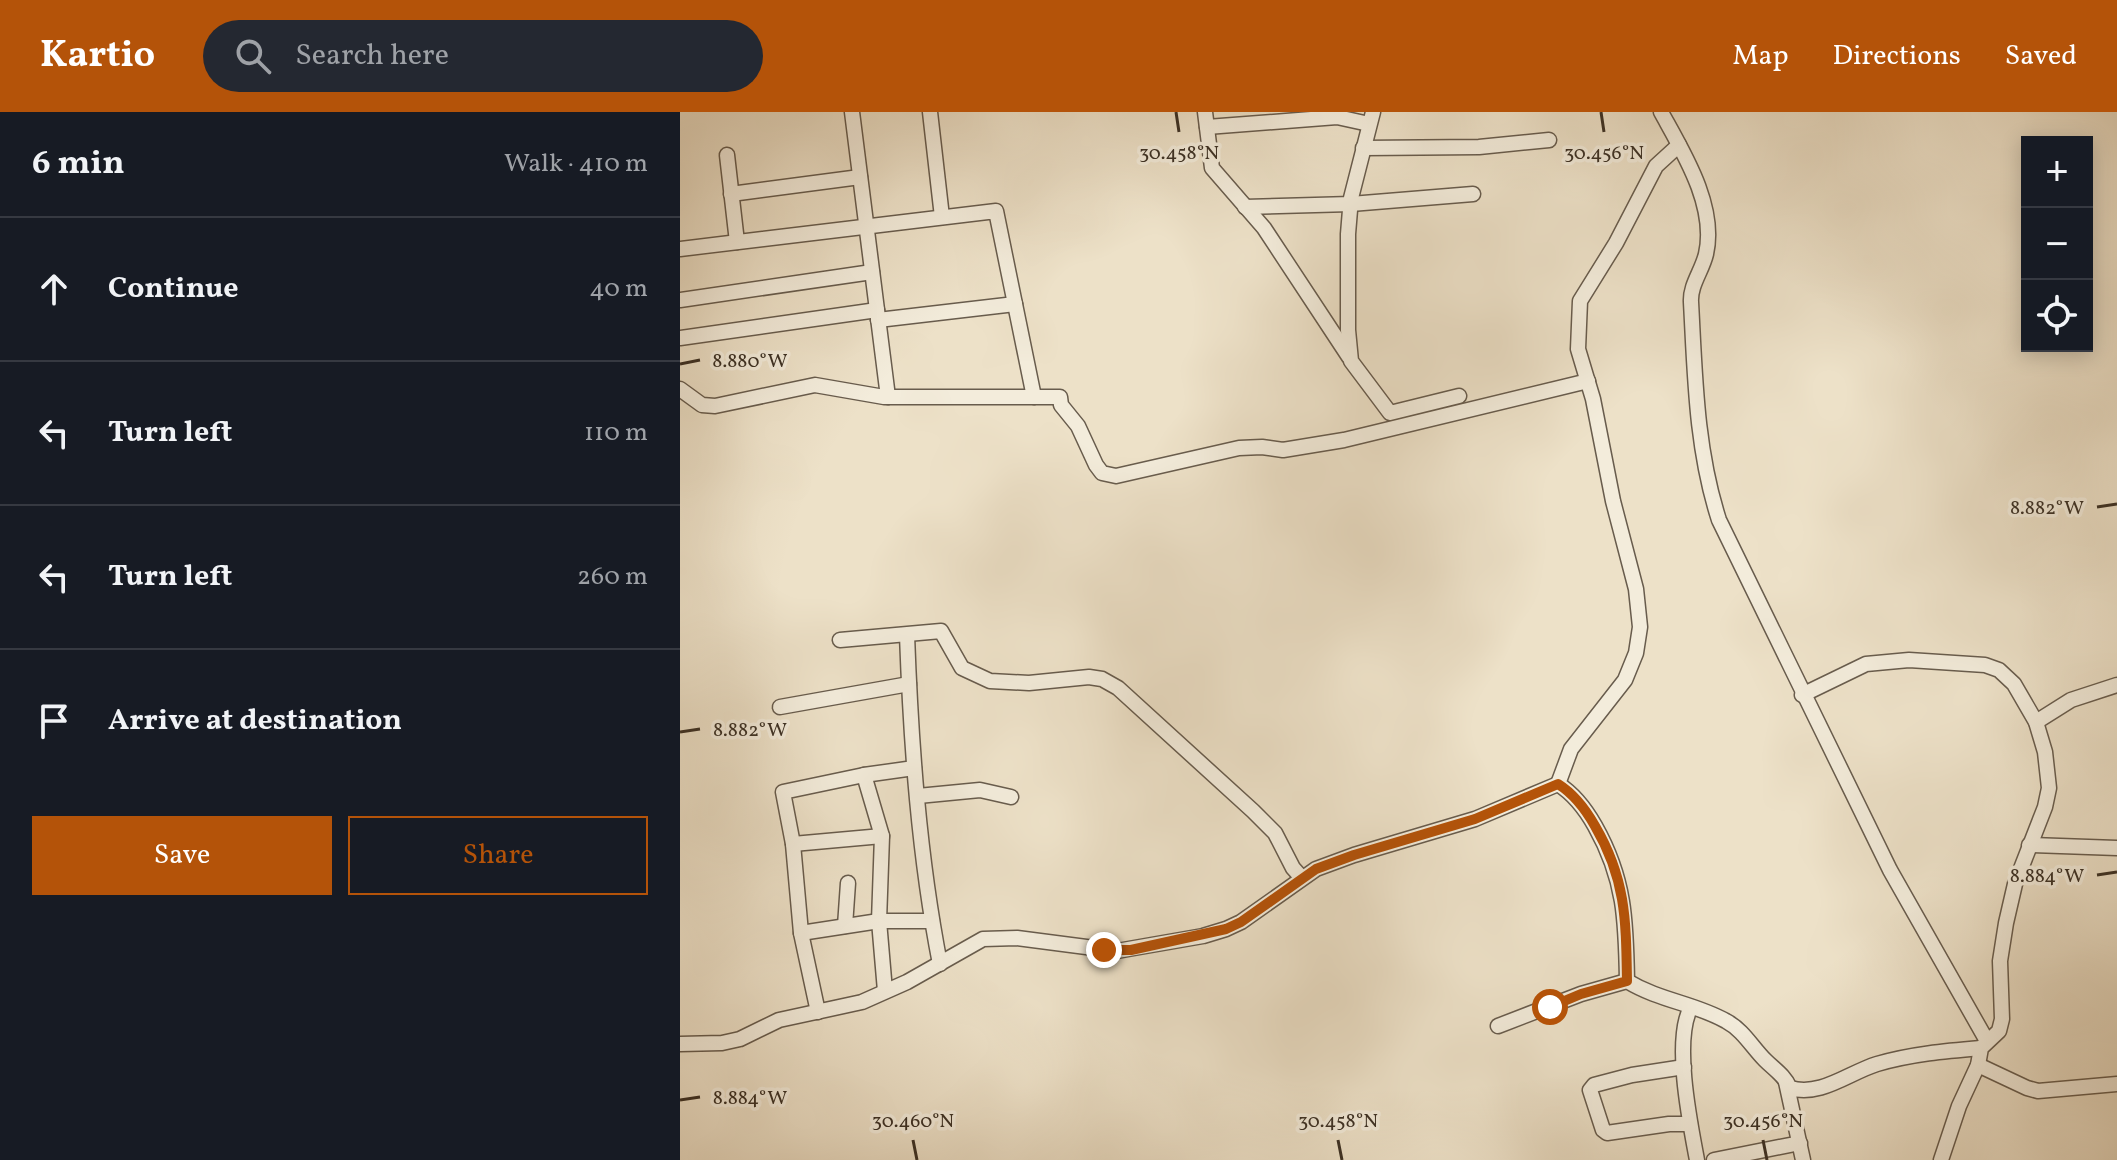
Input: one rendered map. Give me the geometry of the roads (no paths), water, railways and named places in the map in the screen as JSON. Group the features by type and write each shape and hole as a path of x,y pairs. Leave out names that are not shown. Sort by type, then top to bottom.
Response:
{"street":[{"path":"852,112 888,397"},
{"path":"930,112 942,217"},
{"path":"1661,112 1679,145 1707,217 1706,253 1691,302 1696,412 1711,496 1728,540 1802,695 1890,870 1984,1045"},
{"path":"1351,361 1348,234 1351,204 1371,118 1206,120 1212,168 1264,228 1351,361 1390,413 1459,396"},
{"path":"1363,148 1479,147 1549,140"},
{"path":"680,1044 722,1043 740,1039 779,1020 862,1002 940,964 976,942 1000,937 1117,951 1203,936 1241,922 1316,869 1475,819 1558,784 1571,749 1625,680 1639,637 1636,589 1578,349 1580,301 1616,243 1656,166 1679,145"},
{"path":"727,155 737,242"},
{"path":"731,194 860,177"},
{"path":"1245,207 1351,204 1473,194"},
{"path":"680,249 996,211 1034,397"},
{"path":"680,300 872,272"},
{"path":"680,338 877,315 1015,304"},
{"path":"680,389 702,405 715,406 815,385 888,397 1060,397 1061,405 1078,426 1096,465 1102,473 1116,476 1239,448 1283,450 1344,440 1588,381"},
{"path":"840,640 941,631 962,668 990,681 1029,683 1089,677 1102,679 1118,688 1253,811 1275,833 1293,868 1302,878"},
{"path":"907,635 914,768 940,964"},
{"path":"1802,695 1866,664 1909,660 1985,665 1999,670 2014,684 2036,722 2045,752 2049,788 2045,807 2015,884 2000,961 2002,1019 1999,1031 1984,1045 1941,1160"},
{"path":"780,707 909,684"},
{"path":"2036,722 2071,700 2117,685"},
{"path":"818,1012 801,933 793,844 783,792 914,768"},
{"path":"864,775 882,836 879,921 885,991"},
{"path":"1558,784 1590,817 1618,874 1628,943 1627,981"},
{"path":"918,796 980,790 1011,797"},
{"path":"793,844 882,836"},
{"path":"2029,845 2117,848"},
{"path":"845,926 848,883"},
{"path":"801,933 879,921 932,921"},
{"path":"1498,1026 1581,994 1627,981 1660,998 1726,1021 1737,1028 1764,1060 1785,1077 1790,1088 1808,1091 1876,1064 1984,1045"},
{"path":"1691,1007 1683,1030 1684,1067 1697,1160"},
{"path":"1978,1065 2038,1091 2117,1084"},
{"path":"1684,1067 1632,1075 1594,1085 1590,1090 1603,1130 1607,1133 1690,1124"},
{"path":"1785,1077 1803,1160"},
{"path":"1714,1160 1800,1143"}]}
